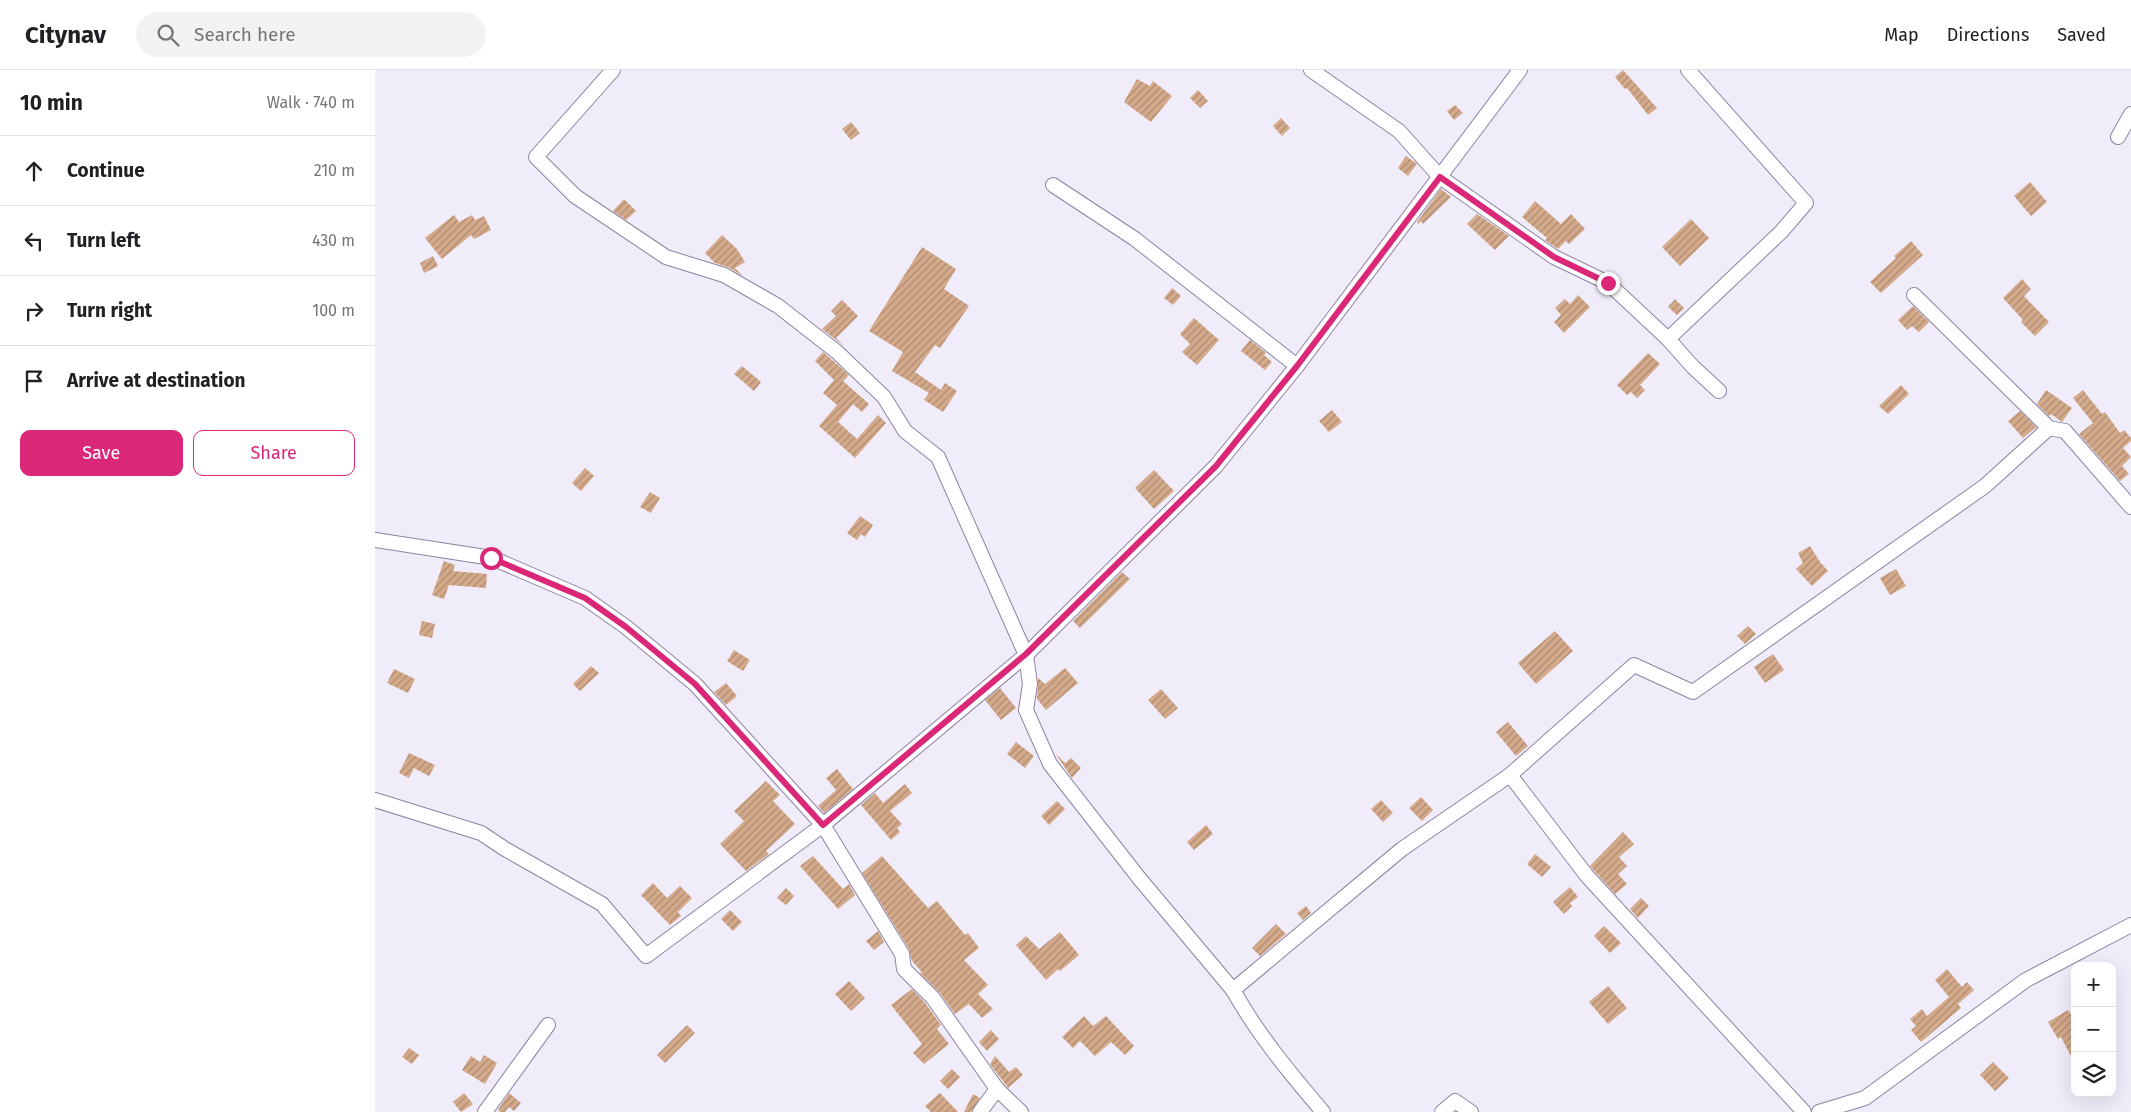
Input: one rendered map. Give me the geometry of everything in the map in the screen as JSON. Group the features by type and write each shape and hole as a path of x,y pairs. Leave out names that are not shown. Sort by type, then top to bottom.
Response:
{"street":[{"path":"613,70 536,157 575,196 666,257 724,274 778,306 837,352 884,397 905,431 938,456 1026,654 1030,684 1026,710 1049,764 1139,878 1233,990 1245,1011 1283,1064 1323,1112"},
{"path":"1311,70 1399,131 1440,177 1554,257 1608,283 1668,338 1693,367 1719,391"},
{"path":"375,800 481,833 505,849 602,904 646,956 823,825 1026,654 1216,466 1297,366 1520,70"},
{"path":"1668,338 1781,232 1806,203 1688,70"},
{"path":"2118,137 2131,114"},
{"path":"1053,185 1135,239 1297,366"},
{"path":"1914,295 2049,428 2065,431 2131,507"},
{"path":"1233,990 1401,848 1511,775 1634,665 1693,692 1985,486 2049,428"},
{"path":"375,540 491,558 585,598 626,627 695,684 823,825 902,954 904,969 933,998 997,1089 1021,1112"},
{"path":"1511,775 1587,876 1804,1112"},
{"path":"1819,1112 1865,1098 2026,980 2131,924"},
{"path":"485,1112 548,1025"},
{"path":"980,1112 997,1089"},
{"path":"1442,1112 1455,1101 1471,1112"}],"building":[{"path":"1623,70 1657,108 1648,115 1627,88 1625,89 1615,77"},
{"path":"1137,79 1150,86 1153,81 1172,96 1151,122 1124,102"},
{"path":"1198,90 1208,101 1200,108 1190,98"},
{"path":"1455,105 1463,113 1454,120 1447,111"},
{"path":"1281,118 1290,128 1282,136 1273,126"},
{"path":"851,122 860,133 851,140 842,129"},
{"path":"1406,156 1417,164 1408,176 1398,168"},
{"path":"2030,182 2047,202 2031,216 2014,196"},
{"path":"1441,189 1451,197 1423,224 1421,221 1418,224 1417,222"},
{"path":"624,199 636,211 626,220 613,211"},
{"path":"1535,201 1561,224 1571,214 1585,229 1569,244 1566,241 1558,249 1545,240 1547,238 1522,217"},
{"path":"1477,214 1509,236 1495,250 1467,224"},
{"path":"454,215 459,222 472,215 475,220 484,216 491,230 474,239 471,235 442,259 425,238"},
{"path":"1691,219 1709,238 1680,266 1662,247"},
{"path":"722,235 737,249 745,262 735,268 743,276 728,267 715,263 705,253"},
{"path":"1911,241 1923,255 1881,293 1870,282"},
{"path":"922,247 956,269 944,289 969,306 940,348 935,345 915,372 941,390 945,383 957,391 943,412 924,400 929,393 892,371 903,352 869,331"},
{"path":"433,256 438,266 424,273 420,263"},
{"path":"2022,279 2031,289 2024,296 2049,322 2035,336 2021,322 2023,320 2003,298"},
{"path":"1172,288 1181,296 1173,305 1164,298"},
{"path":"1578,295 1590,307 1564,333 1554,322 1561,315 1555,308 1565,299 1570,304"},
{"path":"1675,299 1684,308 1677,315 1668,307"},
{"path":"842,300 858,316 836,338 844,346 822,329 836,316 831,311"},
{"path":"1913,306 1929,322 1919,332 1912,326 1907,330 1898,320"},
{"path":"1194,318 1219,340 1197,365 1182,352 1190,344 1180,334"},
{"path":"1250,340 1266,353 1264,355 1272,362 1265,370 1241,351"},
{"path":"823,352 849,375 843,381 869,404 862,412 853,404 838,422 857,439 878,415 886,423 855,458 819,426 837,405 823,393 834,380 815,361"},
{"path":"1648,353 1660,364 1640,385 1645,390 1637,398 1631,392 1627,395 1617,385"},
{"path":"742,366 761,382 754,391 734,374"},
{"path":"1901,385 1909,394 1888,414 1879,406"},
{"path":"2046,390 2072,408 2062,422 2051,414 2049,416 2037,404"},
{"path":"2083,390 2102,414 2105,412 2120,433 2124,430 2131,438 2131,441 2123,448 2131,457 2122,466 2129,474 2120,481 2079,434 2093,423 2073,398"},
{"path":"1332,410 1342,422 1329,432 1319,421"},
{"path":"2020,411 2036,427 2023,438 2008,421"},
{"path":"585,468 594,476 581,491 572,483"},
{"path":"1154,470 1174,491 1154,509 1135,488"},
{"path":"650,492 660,498 651,513 640,507"},
{"path":"860,516 873,525 865,537 861,534 857,540 847,533"},
{"path":"1810,546 1828,571 1812,586 1796,569 1803,563 1798,553"},
{"path":"444,561 455,565 453,571 487,574 486,588 449,585 444,599 432,595"},
{"path":"1896,569 1906,586 1890,595 1880,578"},
{"path":"1122,572 1130,579 1080,628 1073,621"},
{"path":"422,621 435,624 432,638 419,635"},
{"path":"1748,626 1756,634 1745,644 1737,636"},
{"path":"1555,631 1573,651 1536,684 1518,663"},
{"path":"734,650 750,660 743,671 727,661"},
{"path":"1773,654 1784,670 1765,683 1754,667"},
{"path":"591,666 599,673 580,691 573,684"},
{"path":"1065,668 1078,683 1046,710 1037,699 1038,678 1045,684"},
{"path":"394,669 415,679 408,693 387,683"},
{"path":"726,683 737,696 726,705 714,692"},
{"path":"1000,688 1016,708 1001,720 985,700"},
{"path":"1161,689 1178,708 1165,719 1148,700"},
{"path":"1508,722 1528,746 1516,756 1496,732"},
{"path":"1016,742 1034,756 1025,768 1007,754"},
{"path":"409,753 435,765 429,776 414,768 409,778 399,773"},
{"path":"1055,753 1065,763 1071,758 1081,768 1072,778"},
{"path":"837,769 853,789 824,813 818,806 836,790 826,778"},
{"path":"766,781 780,795 773,801 795,824 766,851 769,854 746,871 720,844 744,821 734,811"},
{"path":"905,784 912,793 890,811 902,824 897,828 900,832 891,840 861,805 875,793 883,803"},
{"path":"1421,797 1433,810 1422,821 1409,808"},
{"path":"1381,800 1393,813 1383,822 1371,809"},
{"path":"1057,801 1065,809 1049,825 1041,816"},
{"path":"1206,825 1213,834 1194,850 1187,842"},
{"path":"1623,832 1634,844 1619,857 1627,866 1618,874 1627,884 1615,894 1590,866"},
{"path":"1535,854 1551,867 1542,877 1527,864"},
{"path":"813,856 843,889 849,884 855,895 838,909 800,866"},
{"path":"882,856 928,908 937,901 965,935 968,933 979,948 964,960 988,985 978,994 993,1009 982,1018 969,1004 955,1014 940,993 920,973 922,972 912,961 909,949 862,873"},
{"path":"653,883 667,898 680,886 692,898 678,912 681,916 670,925 641,895"},
{"path":"1570,887 1578,897 1570,903 1572,906 1564,914 1553,902"},
{"path":"786,888 794,896 786,905 777,898"},
{"path":"1641,898 1649,906 1638,918 1630,909"},
{"path":"1306,906 1311,913 1303,920 1297,913"},
{"path":"730,910 742,922 733,931 721,919"},
{"path":"1276,924 1286,934 1260,956 1252,948"},
{"path":"1604,926 1621,943 1610,953 1594,936"},
{"path":"878,931 884,942 874,950 866,941"},
{"path":"1060,932 1079,955 1060,971 1058,969 1046,980 1016,945 1026,936 1039,949"},
{"path":"1947,969 1962,987 1967,982 1974,990 1958,1004 1961,1008 1921,1042 1911,1030 1916,1026 1910,1019 1922,1009 1927,1016 1949,997 1935,980"},
{"path":"849,981 865,998 851,1011 835,994"},
{"path":"1608,986 1627,1008 1608,1024 1589,1002"},
{"path":"912,989 941,1025 937,1029 949,1044 924,1064 913,1053 922,1044 891,1005"},
{"path":"2068,1010 2071,1015 2071,1056 2061,1037 2058,1039 2048,1022"},
{"path":"1084,1016 1093,1026 1106,1016 1134,1046 1125,1055 1111,1042 1095,1056 1080,1041 1073,1048 1062,1037"},
{"path":"687,1025 695,1033 665,1063 657,1055"},
{"path":"991,1030 999,1039 987,1051 979,1042"},
{"path":"409,1048 419,1055 412,1064 402,1057"},
{"path":"484,1055 497,1063 485,1084 462,1070 471,1056 480,1062"},
{"path":"995,1056 1009,1072 1016,1067 1023,1075 1008,1088 990,1064"},
{"path":"1993,1062 2009,1078 1995,1091 1980,1075"},
{"path":"952,1069 960,1077 948,1089 940,1081"},
{"path":"464,1093 473,1104 461,1112 453,1102"},
{"path":"509,1093 521,1103 514,1111 509,1107 505,1112 500,1112 498,1110"},
{"path":"940,1093 958,1112 931,1112 925,1106"},
{"path":"973,1094 980,1098 971,1112 964,1112"}],"route":[{"path":"491,558 585,598 626,627 695,684 823,825 1026,654 1216,466 1297,366 1440,177 1554,257 1608,283"}]}
